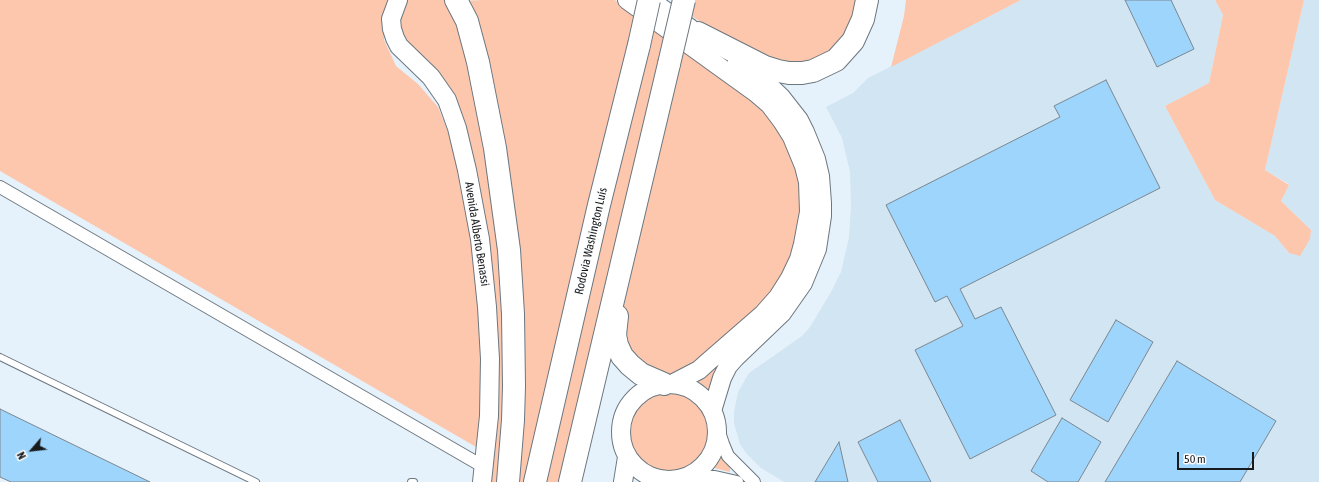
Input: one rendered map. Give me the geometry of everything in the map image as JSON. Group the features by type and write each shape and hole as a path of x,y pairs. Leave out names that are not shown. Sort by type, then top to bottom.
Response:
{"highway":[{"path":"456,0 467,21 478,62 495,148 509,250 513,314 514,386 508,482"},
{"name":"Rodovia Washington Luís","path":"535,482 599,205 650,0"},
{"path":"570,482 684,0"},
{"path":"698,33 765,67 789,73 802,73 812,71 836,60 853,41 863,19 867,0"},
{"path":"630,227 616,319 615,334 617,345 622,356 630,366 641,374 668,384"}],"main road":[{"path":"627,0 756,92 770,105 792,137 804,166 808,182 809,212 804,244 790,278 778,297 763,314 709,362 692,373 668,384 651,387 639,394 629,404 623,417 620,431 622,444 628,457 636,468 650,479 677,480 701,469 711,457 716,442 715,419 722,378 728,366 782,313 803,283 817,249 822,203 820,176 811,144 799,120 781,97 760,77 650,0"},
{"name":"Avenida Alberto Benassi","path":"398,3 391,19 395,38 399,46 431,76 447,100 457,128 467,170 480,239 487,307 490,359 489,416 483,474"},
{"path":"668,384 684,386 696,392 705,400 715,419"},
{"path":"623,482 628,457"}],"street":[{"path":"0,187 483,474"},
{"path":"715,419 728,456 754,482"},
{"path":"677,480 714,476 737,482"}],"lane":[{"path":"0,357 256,482"}],"shaded area":[{"path":"0,0 394,0 384,21 384,40 396,66 418,84 438,107 453,144 472,221 487,335 483,451 0,171"},
{"path":"408,0 446,0 463,31 501,224 505,482 490,482 497,375 441,76 432,65 406,43 401,33 399,21 405,3"},
{"path":"615,0 634,16 524,482 511,482 518,339 463,1"},
{"path":"694,0 863,0 845,45 804,68 751,57 692,16"},
{"path":"906,0 1021,0 891,67 904,16"},
{"path":"1021,0 1215,0 1223,15 1209,83 1165,106 1215,200 1275,236 1289,253 1311,230 1281,201 1289,184 1265,170 1304,0 1319,0 1319,482 784,482 761,468 746,453 740,444 734,423 734,412 738,392 749,373 802,336 810,327 841,272 849,237 851,206 850,172 842,138 826,107 853,93 868,78"},
{"path":"1215,0 1304,0 1265,170 1289,185 1281,201 1311,230 1310,239 1300,256 1289,253 1275,236 1215,200 1165,106 1209,83 1223,15"},
{"path":"655,28 665,35 563,482 541,482"},
{"path":"684,49 744,90 780,128 801,181 802,213 788,266 768,298 696,367 670,376 633,361 621,317"},
{"path":"727,352 711,394 688,381"},
{"path":"669,392 684,395 697,404 706,417 709,432 706,447 697,460 684,469 669,472 654,469 641,460 632,447 629,432 632,417 641,404 654,395"},
{"path":"720,450 730,467 730,472 710,467"}],"building":[{"path":"1125,0 1171,0 1194,49 1157,67"},
{"path":"1106,80 1160,188 960,289 975,319 1001,307 1056,415 970,459 915,350 963,326 947,296 935,302 886,205 1060,117 1054,106"},
{"path":"1116,320 1153,342 1108,422 1070,400"},
{"path":"1177,361 1276,421 1240,482 1105,482"},
{"path":"0,409 150,482 11,482 0,477"},
{"path":"1062,418 1101,442 1078,482 1048,482 1031,471"},
{"path":"900,420 931,482 878,482 858,442"},
{"path":"839,442 848,482 815,482"}]}
